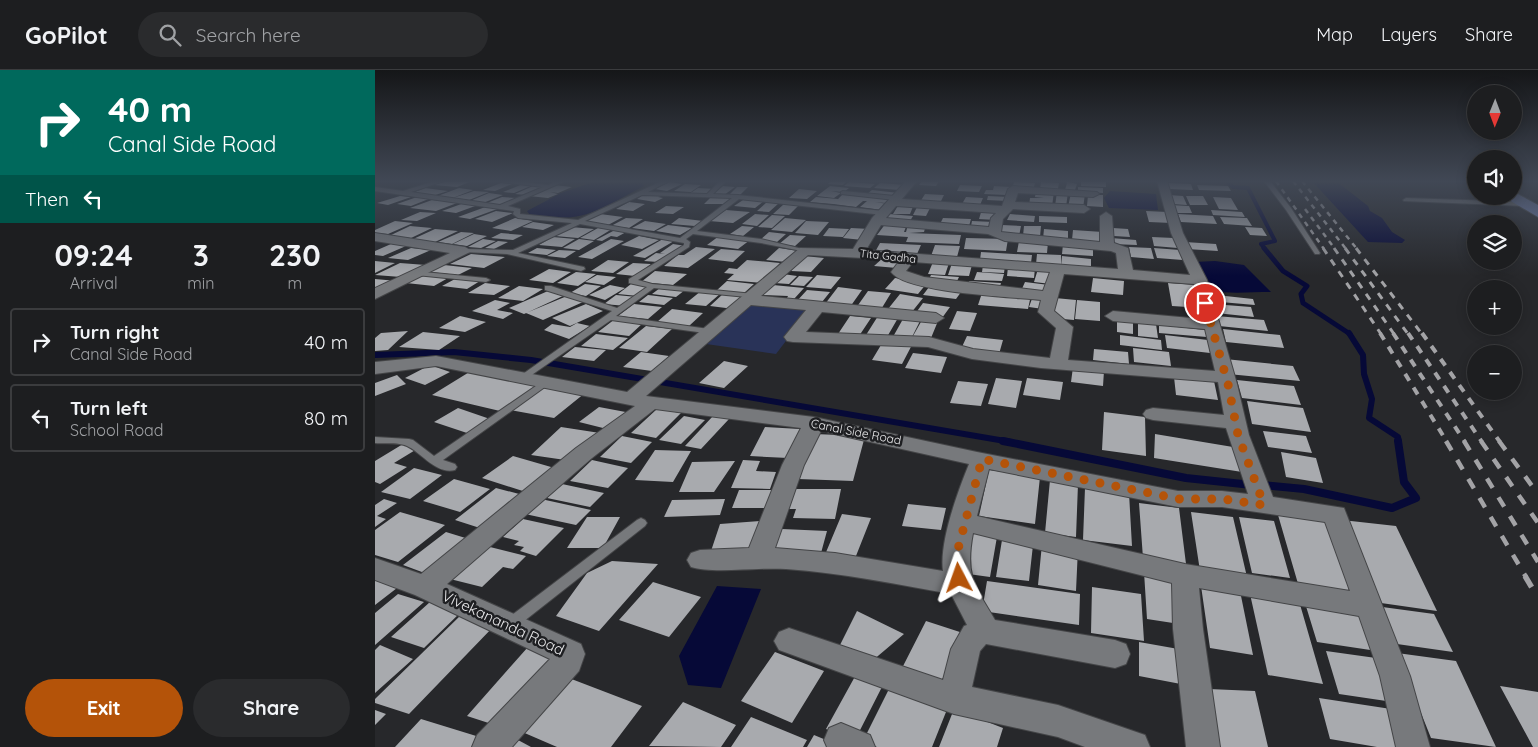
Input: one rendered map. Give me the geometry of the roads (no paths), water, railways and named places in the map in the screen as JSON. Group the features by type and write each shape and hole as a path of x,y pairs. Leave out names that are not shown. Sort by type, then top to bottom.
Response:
{"street":[{"path":"857,253 883,213"},
{"path":"993,231 997,218 1002,213"},
{"path":"1171,213 1177,232 1200,280 1225,377 1234,422 1264,505"},
{"path":"1106,216 1107,246"},
{"path":"879,217 993,231 994,234 1005,237 1119,248 1123,251 1126,274"},
{"path":"375,236 465,251"},
{"path":"375,294 465,251"},
{"path":"425,587 584,453 709,332 752,298 805,251"},
{"name":"Tita Gadha","path":"805,251 857,253 1200,280"},
{"path":"909,258 898,272 909,279 967,288 1049,296"},
{"path":"1058,269 1046,312 1065,328 1058,364"},
{"path":"752,298 935,318"},
{"path":"818,306 793,337 929,342 972,354 1058,364 1225,377"},
{"path":"1113,316 1212,325"},
{"name":"Canal Side Road","path":"375,368 436,361 536,375 645,392 814,423 1179,499 1222,499 1335,514 1369,606"},
{"path":"1153,414 1234,422"},
{"path":"759,558 790,474 814,423"},
{"path":"982,459 965,522 956,566 962,585 986,631"},
{"path":"965,522 1185,574 1369,606 1395,676 1413,747"},
{"path":"701,560 759,558 851,566 962,585"},
{"name":"Vivekananda Road","path":"375,569 425,587 570,654 571,657 489,747"},
{"path":"1185,574 1188,629 1203,747"},
{"path":"954,699 966,649 973,635 986,631 1115,654"},
{"path":"789,641 954,699 1057,721 1133,747"}],"lane":[{"path":"516,213 518,216 579,222 681,240 688,245 632,281 652,286 752,298"},
{"path":"510,253 598,213"},
{"path":"681,240 718,213"},
{"path":"848,213 879,217"},
{"path":"1291,213 1317,253"},
{"path":"692,232 761,241 805,251"},
{"path":"465,251 510,253 581,269"},
{"path":"417,273 486,280"},
{"path":"434,460 536,375 547,361 652,286"},
{"path":"548,288 619,310"},
{"path":"609,316 709,332"},
{"path":"375,440 409,442 434,460 451,467"},
{"path":"508,626 641,523"}],"waterway":[{"path":"1261,213 1275,241 1261,244 1265,249"},
{"path":"1264,248 1283,271 1307,286 1301,294 1303,303 1349,334"},
{"path":"1349,334 1363,355 1364,374 1372,399 1369,418 1398,437 1399,442"},
{"path":"375,355 454,352 531,360 1011,442"},
{"path":"1003,441 1186,478 1252,485"},
{"path":"1262,485 1304,489 1392,508 1416,498 1404,482 1398,441"}],"railway":[{"path":"1298,213 1324,249"},
{"path":"1308,213 1335,249"},
{"path":"1318,213 1346,249"},
{"path":"1328,213 1357,249"},
{"path":"1323,248 1381,334"},
{"path":"1334,248 1394,334"},
{"path":"1345,248 1408,334"},
{"path":"1356,248 1422,334"},
{"path":"1380,333 1447,442"},
{"path":"1393,333 1465,442"},
{"path":"1408,333 1482,442"},
{"path":"1422,333 1500,442"},
{"path":"1446,441 1526,577"},
{"path":"1464,441 1538,562"},
{"path":"1481,441 1538,523"},
{"path":"1499,441 1538,494"},
{"path":"1525,576 1538,598"}]}
